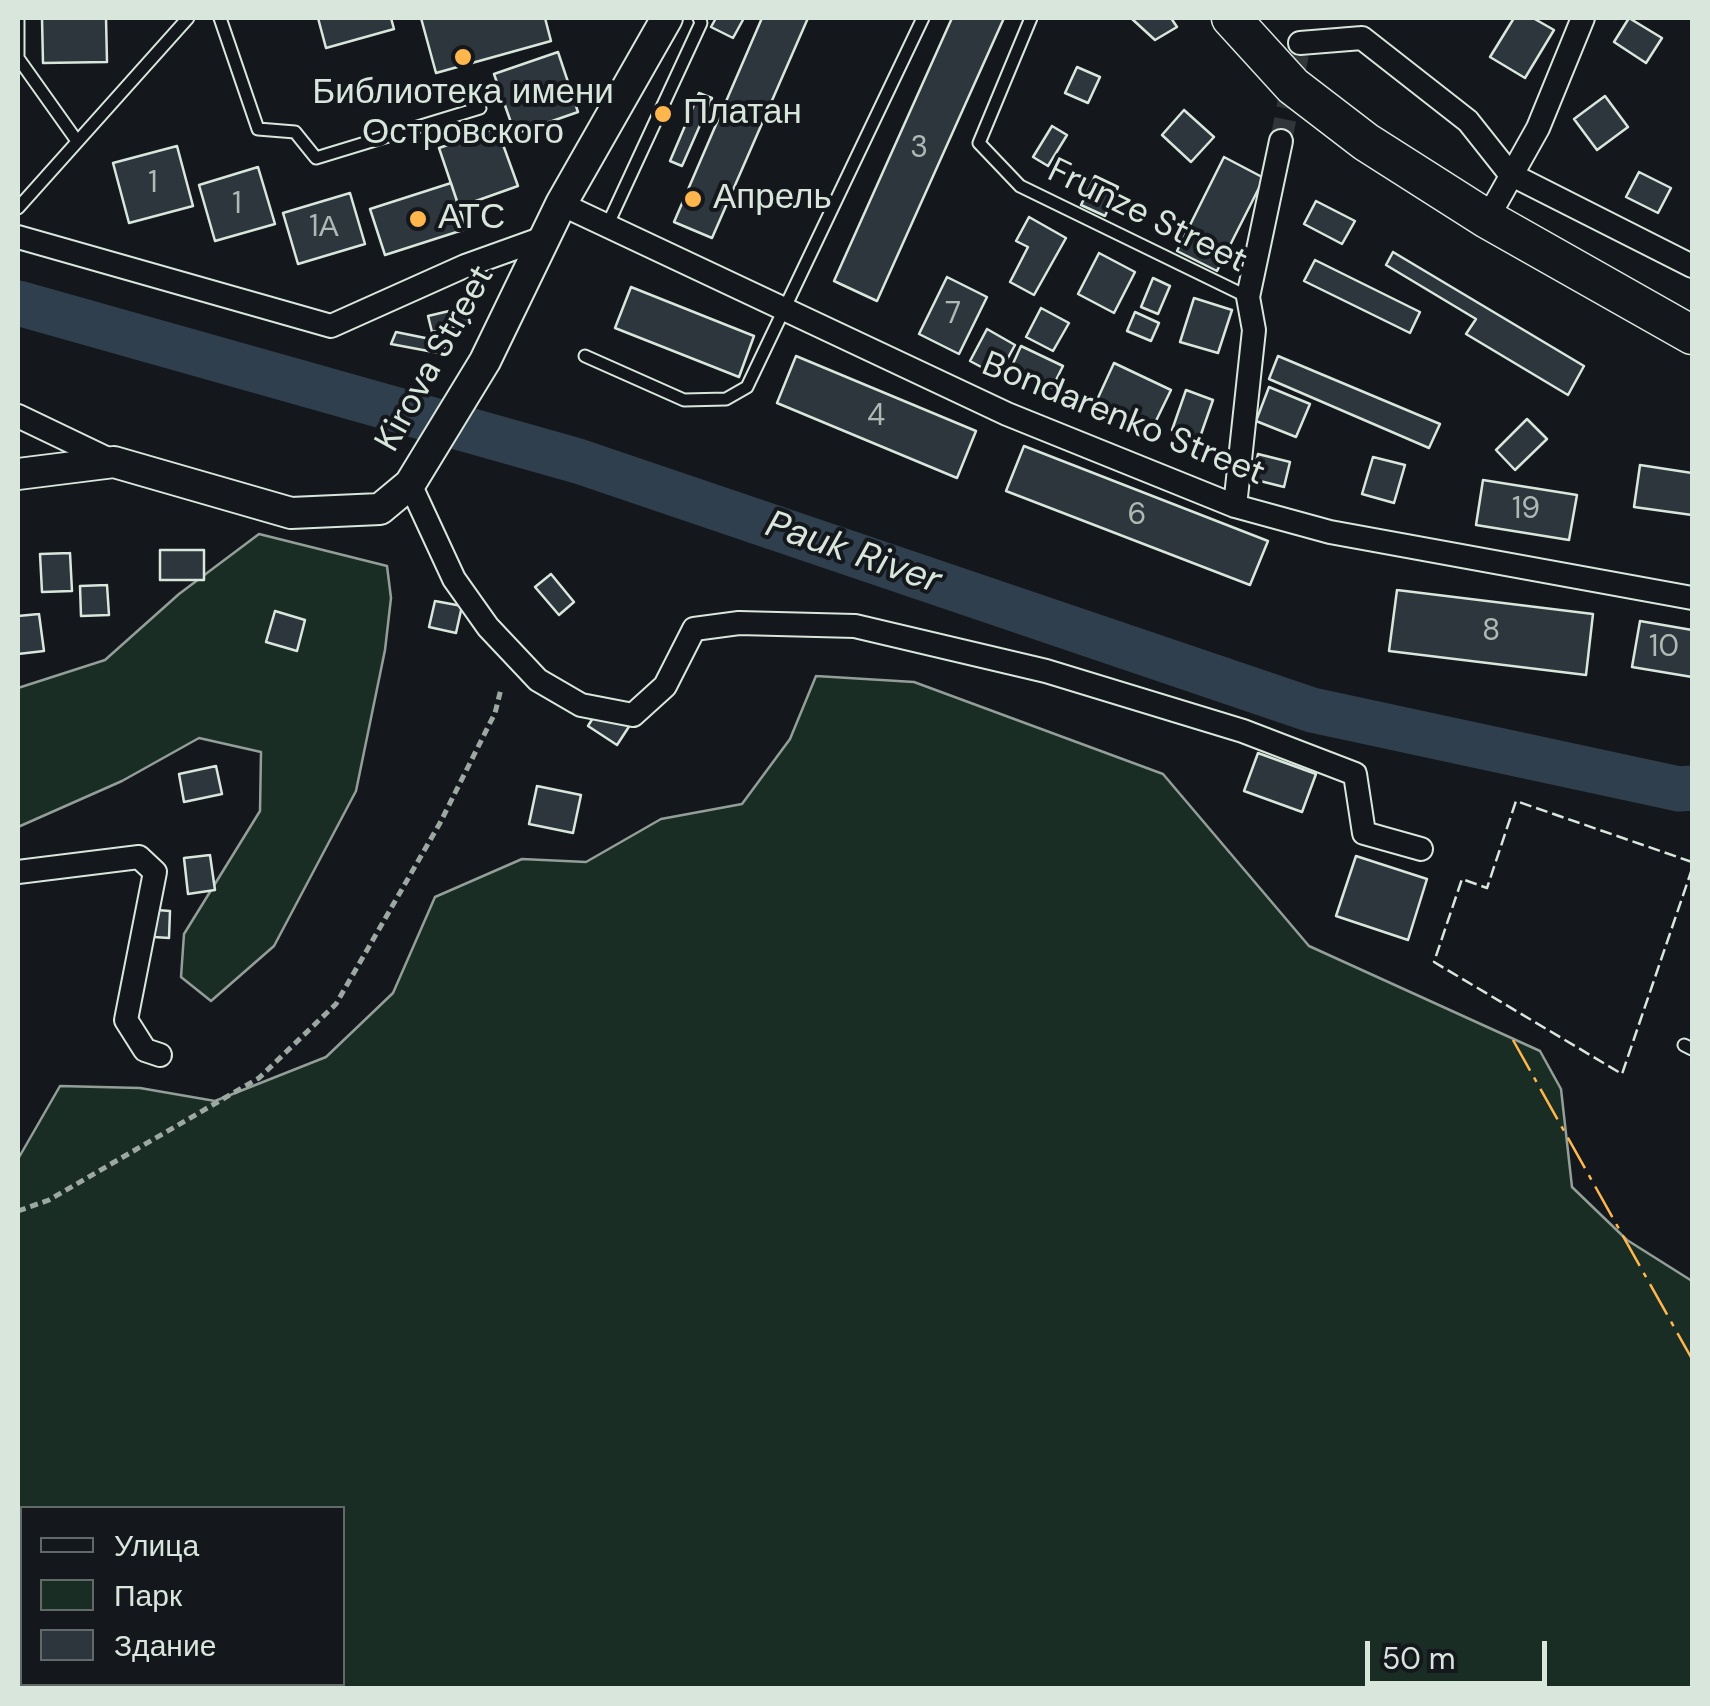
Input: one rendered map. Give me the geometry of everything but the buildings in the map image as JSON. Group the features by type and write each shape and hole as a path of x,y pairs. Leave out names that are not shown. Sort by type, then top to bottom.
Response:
{"highway":[{"path":"1231,18 1250,43 1294,86 1366,142 1487,219 1692,335"}],"main road":[{"name":"Kirova Street","path":"18,474 114,462 291,513 380,509 410,484 485,362 561,204 667,18"}],"street":[{"path":"1362,38 1376,18"},
{"path":"1487,219 1538,128 1583,18"},
{"path":"1300,42 1362,38 1468,121 1510,174 1692,266"},
{"path":"1235,506 1254,330 1248,297 1281,142"},
{"name":"Bondarenko Street","path":"561,204 1007,414 1235,506 1330,532 1692,598"},
{"path":"18,238 331,326 465,266 544,238"},
{"path":"18,416 114,462"},
{"path":"410,484 454,579 488,627 538,680 581,705 633,716 665,686 694,629 738,623 855,626 1046,671 1243,731 1355,774 1364,833 1421,849"},
{"path":"18,872 139,857 155,872 126,1020 145,1050 160,1055"}],"lane":[{"path":"18,18 18,58 77,141"},
{"path":"18,208 188,18"},
{"path":"220,18 258,128 296,132 316,158 480,108"},
{"path":"607,226 701,23 699,18"},
{"path":"586,356 684,400 726,399 747,386 923,18"},
{"name":"Frunze Street","path":"1031,18 979,143 1020,186 1248,297"}],"path":[{"path":"18,1210 48,1200 260,1078 336,1004 440,823 494,713 501,689"}],"green space":[{"path":"259,534 387,566 391,598 385,650 356,791 274,946 211,1001 181,977 184,934 260,811 261,752 199,738 122,781 18,827 18,688 105,660 179,594"},
{"path":"816,676 914,682 1163,774 1309,946 1540,1051 1561,1089 1572,1187 1627,1240 1692,1281 1692,1688 18,1688 18,1159 60,1086 140,1088 215,1101 326,1057 393,993 435,897 522,859 586,862 661,819 742,804 790,739"}],"waterway":[{"name":"Pauk River","path":"18,303 578,461 1312,710 1679,789 1692,788"}],"tunnel":[{"path":"1281,141 1300,43"}],"fence":[{"path":"1692,862 1516,801 1487,888 1462,879 1434,962 1622,1074 1692,869"}],"power":[{"path":"1513,1040 1692,1359"}],"place":[{"name":"Библиотека имени Островского","path":"463,57"},
{"name":"Платан","path":"663,114"},
{"name":"Апрель","path":"693,199"},
{"name":"АТС","path":"418,219"}]}
